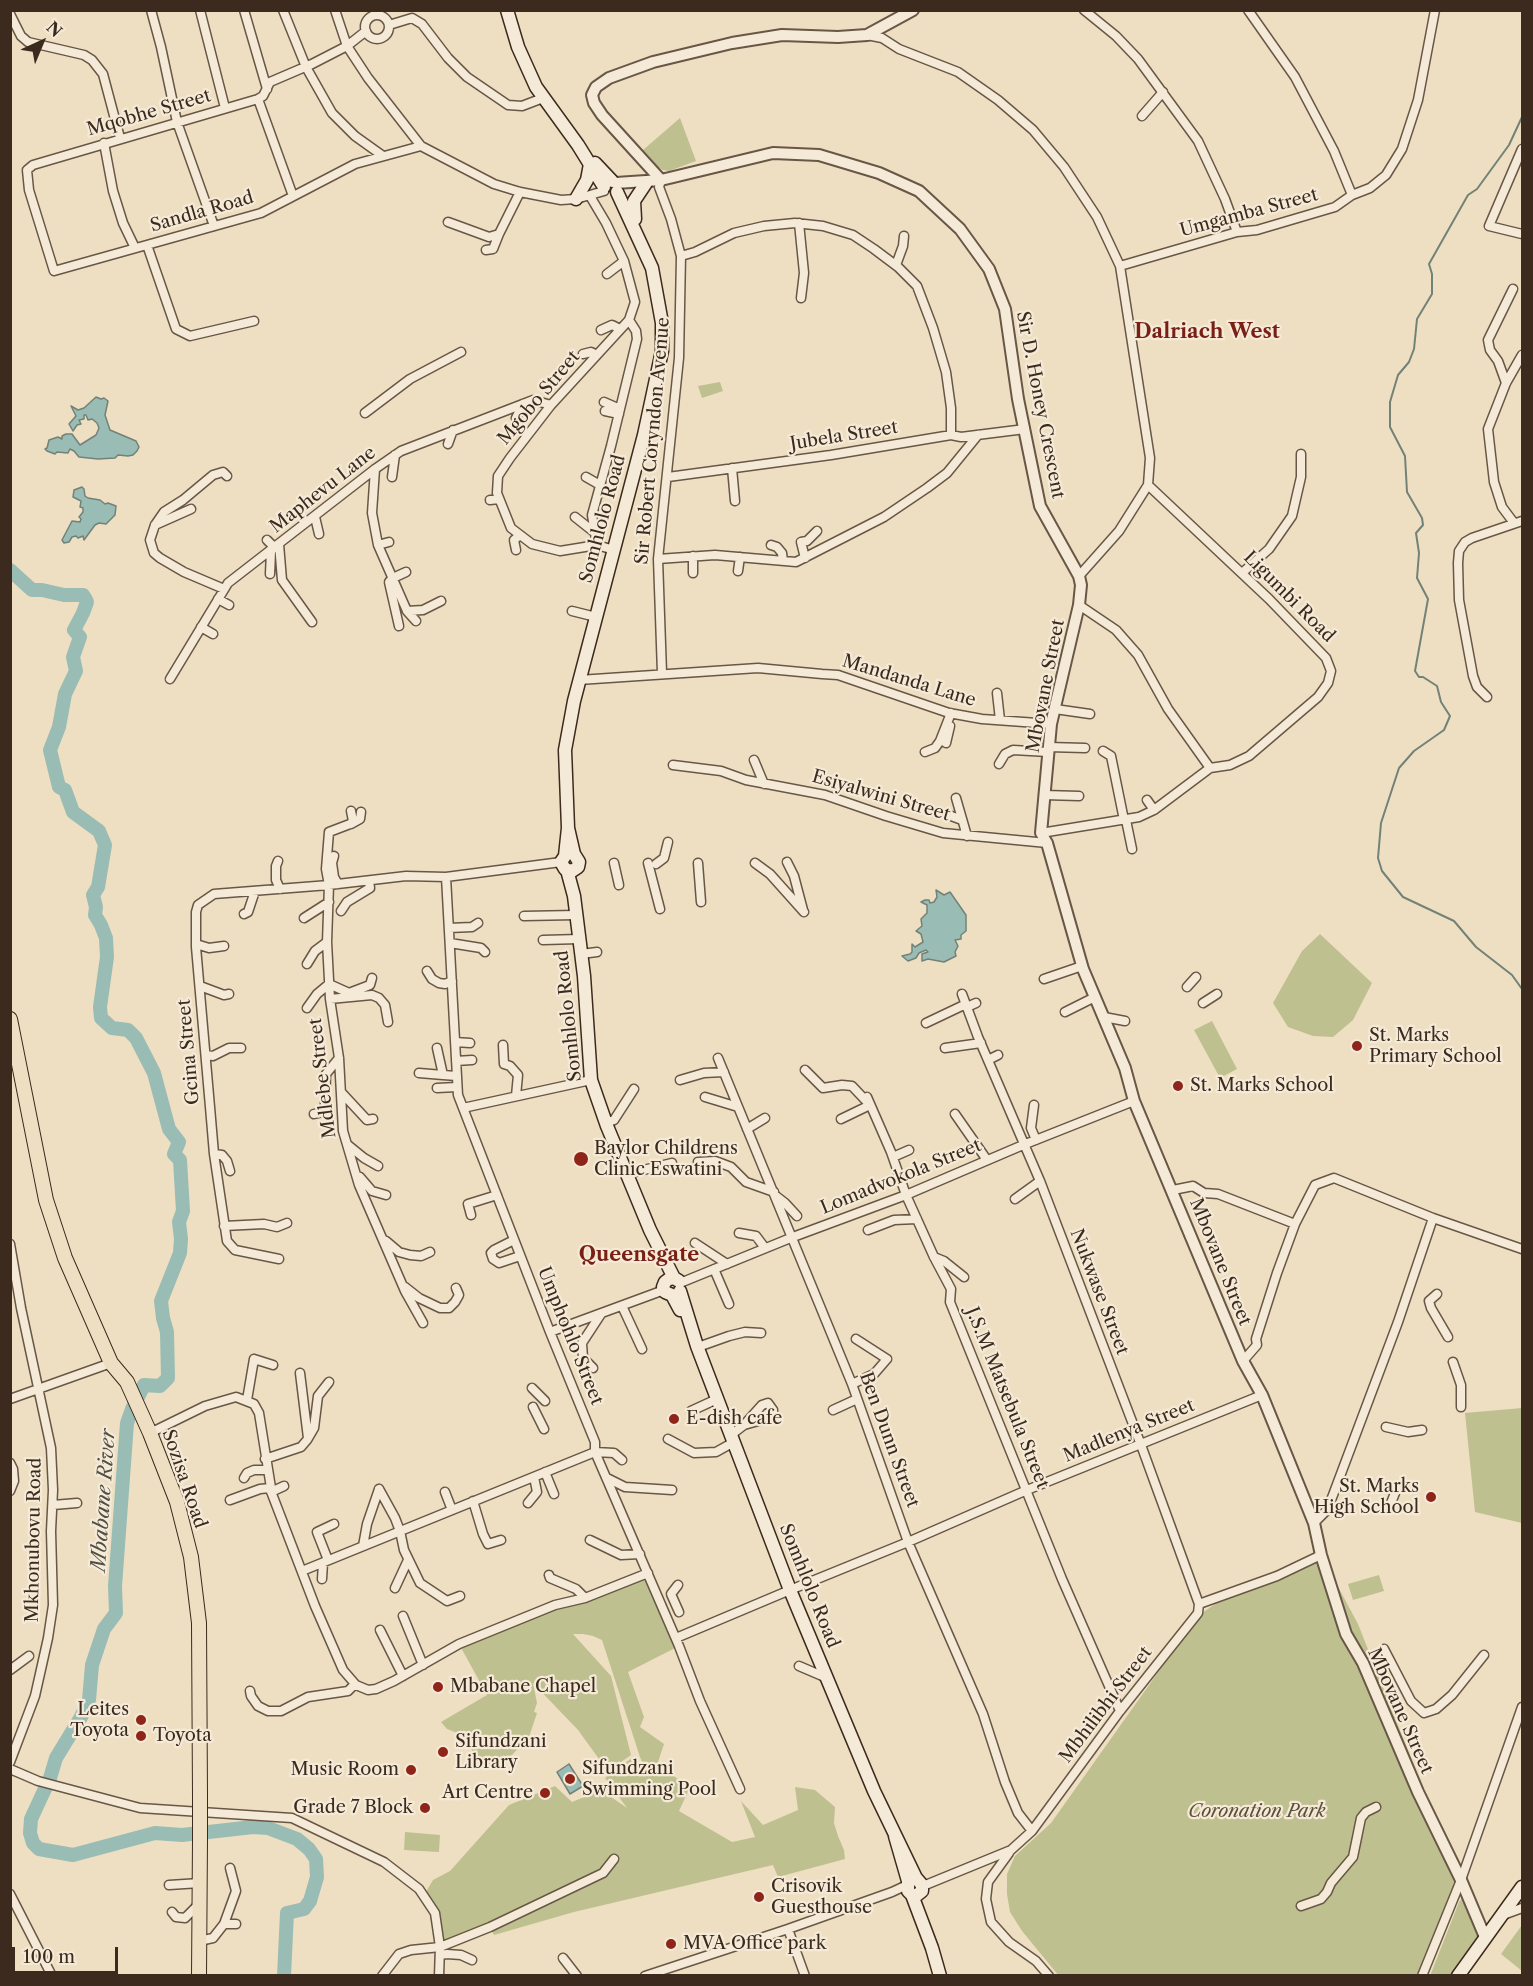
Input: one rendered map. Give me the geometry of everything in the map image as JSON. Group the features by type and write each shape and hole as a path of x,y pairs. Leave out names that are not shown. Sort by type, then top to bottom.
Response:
{"main road":[{"name":"Somhlolo Road","path":"507,10 526,68 543,98 612,189 634,227 652,268 662,323 662,351 644,435 579,680 565,750 569,862 581,954 591,1080 606,1123 697,1346 790,1590 895,1836 914,1887 940,1976"},
{"name":"Somhlolo Road","path":"578,145 590,164 612,189"},
{"path":"576,199 589,177 590,164"},
{"path":"634,227 634,201 642,183"},
{"name":"Sozisa Road","path":"10,1019 46,1200 65,1258 111,1363 127,1382 147,1428 177,1502 191,1557 199,1623 199,1976"},
{"path":"1458,1976 1522,1887"}],"street":[{"path":"151,10 177,122 214,226"},
{"path":"200,10 225,108"},
{"path":"244,10 267,89"},
{"path":"283,10 306,67 321,96 342,126 383,156"},
{"path":"335,10 347,46 368,78 421,146 494,184 520,192 561,200 590,196 612,189"},
{"path":"867,35 913,10"},
{"path":"1084,10 1116,36 1138,59 1198,141 1225,199 1237,232"},
{"path":"1248,10 1295,77 1334,151 1352,195"},
{"name":"Umgamba Street","path":"1120,266 1237,232 1257,230 1335,207 1352,195 1370,188 1386,176 1402,149 1418,100 1435,10"},
{"path":"10,14 21,36 28,42 84,55 92,60 103,74 120,138"},
{"path":"380,15 389,25 387,33 380,38 371,37 366,31 365,22 371,16 380,15"},
{"path":"389,25 412,18 422,24 448,58 467,77 508,105 522,106 543,98"},
{"path":"292,196 258,99 263,96 270,82 347,46 366,31"},
{"path":"661,180 602,115 592,95 596,87 609,78 653,62 712,47 782,35 838,37 867,35 882,38 899,48 958,72 999,100 1034,130 1064,167 1097,217 1120,266 1150,458 1148,485 1119,531 1079,576"},
{"path":"1142,116 1163,92"},
{"name":"Mqobhe Street","path":"54,271 29,190 27,170 39,162 258,99"},
{"path":"104,143 113,191 123,223 135,248"},
{"name":"Sandla Road","path":"54,271 261,213 345,169 421,146"},
{"path":"1522,149 1489,226 1522,234"},
{"name":"Sir D. Honey Crescent","path":"612,189 661,180 773,153 819,155 879,173 919,191 960,229 989,269 1005,309 1040,506 1079,576"},
{"name":"Sir Robert Coryndon Avenue","path":"661,180 659,187 681,256 680,358 658,559 662,673"},
{"path":"486,250 494,249 520,192"},
{"path":"590,196 624,261 635,302 629,320 636,331 637,339 592,515 597,545"},
{"path":"448,222 489,237 499,234"},
{"path":"799,223 804,273 801,298"},
{"path":"681,256 695,252 734,233 764,226 799,223 823,226 853,236 896,265 917,286 946,372 951,408 951,435"},
{"path":"896,265 904,236"},
{"path":"147,245 176,329 190,336 254,321"},
{"path":"607,274 624,261"},
{"path":"1506,383 1498,361 1490,350 1488,340 1513,289"},
{"name":"Mgobo Street","path":"520,535 511,528 494,499 497,493 498,476 551,405 629,320"},
{"path":"601,330 612,325 620,329"},
{"path":"365,413 410,379 461,352"},
{"path":"583,354 591,352 597,355"},
{"path":"1487,697 1477,687 1473,676 1459,600 1459,551 1472,538 1518,522 1502,507 1494,482 1488,429 1506,383 1522,355"},
{"name":"Maphevu Lane","path":"170,679 218,599 225,583 275,548 298,525 315,517 359,477 395,455 533,400 551,405"},
{"path":"516,418 523,404"},
{"path":"604,406 620,412"},
{"name":"Jubela Street","path":"668,477 831,455 951,435 978,435 1025,429"},
{"path":"448,444 453,430"},
{"path":"658,559 716,555 796,562 884,517 927,488 947,473 978,435"},
{"path":"1242,573 1269,549 1292,516 1301,477 1301,453"},
{"path":"392,477 395,455"},
{"path":"732,468 735,501"},
{"path":"375,469 372,513 378,545 407,611 416,621"},
{"path":"225,583 184,572 154,553 150,540 155,525 164,512 183,500 213,475 223,472 227,476"},
{"path":"586,477 600,485"},
{"name":"Ligumbi Road","path":"1044,838 1139,817 1155,810 1210,768 1230,765 1249,756 1318,697 1328,683 1331,671 1326,658 1242,573 1148,485"},
{"path":"155,525 191,509"},
{"path":"315,517 319,534"},
{"path":"575,517 594,532"},
{"path":"805,558 801,542 807,541 817,531"},
{"path":"516,550 514,540 520,535 532,543 560,550 597,545 614,550"},
{"path":"267,540 275,548 282,580 312,622"},
{"path":"378,545 389,542"},
{"path":"771,545 777,547 782,553 783,561"},
{"path":"270,574 275,548"},
{"path":"693,556 693,573"},
{"path":"738,572 740,557"},
{"path":"399,626 389,582 406,572"},
{"name":"Mbovane Street","path":"1079,576 1081,585 1079,605 1051,724 1044,795 1044,838 1082,966 1125,1068 1134,1101 1243,1361 1262,1395 1314,1524 1321,1555 1346,1634 1363,1663 1418,1792 1461,1880 1485,1937"},
{"path":"218,599 229,605"},
{"path":"407,611 423,610 441,600"},
{"path":"1079,605 1116,630 1137,655 1168,709 1210,768"},
{"path":"572,611 596,617"},
{"path":"201,627 213,634"},
{"name":"Mandanda Lane","path":"579,680 758,668 838,675 951,713 982,719 1051,724"},
{"path":"997,693 1000,720"},
{"path":"1055,709 1090,714"},
{"path":"946,743 951,713"},
{"path":"925,752 935,747 940,741 951,713"},
{"path":"999,764 1005,754 1013,750 1084,748"},
{"path":"1103,751 1111,756 1132,849"},
{"path":"754,760 764,784"},
{"name":"Esiyalwini Street","path":"673,765 721,771 746,780 825,795 943,833 967,836 1044,838"},
{"path":"1044,795 1079,796"},
{"path":"956,798 967,836"},
{"path":"1147,800 1155,810"},
{"path":"351,811 353,821 351,824"},
{"path":"334,885 326,869 330,832 360,819 361,812"},
{"path":"946,814 962,820"},
{"path":"660,909 652,863 664,858 668,843"},
{"path":"334,856 332,863 334,885"},
{"path":"278,861 276,880 280,889"},
{"path":"244,914 248,912 255,891 334,885 406,876 446,877 569,862"},
{"path":"755,863 770,874 804,912 794,876 787,862"},
{"path":"614,863 619,885"},
{"path":"698,863 701,902"},
{"name":"Umphohlo Street","path":"446,877 458,1095 550,1332 596,1442 595,1452 676,1638 700,1701 740,1789"},
{"path":"341,911 347,902 370,888 369,880"},
{"name":"Mdlebe Street","path":"334,885 329,902 327,942 330,999 339,1058 343,1131 354,1169 381,1237 423,1323"},
{"name":"Gcina Street","path":"224,1226 214,1154 196,944 196,912 198,905 214,894 255,891"},
{"path":"304,918 329,902"},
{"path":"524,916 576,915"},
{"path":"449,928 472,927 478,923"},
{"path":"543,940 579,939"},
{"path":"307,964 315,951 327,942"},
{"path":"450,943 481,948 485,952"},
{"path":"196,944 210,948 224,946"},
{"path":"581,954 597,951"},
{"path":"1044,979 1082,966"},
{"path":"427,971 432,979 439,983 445,984 452,981"},
{"path":"1187,987 1196,977"},
{"path":"307,1008 317,994 329,984 349,993 370,985 372,978"},
{"path":"200,986 224,995 229,994"},
{"name":"Nukwase Street","path":"963,994 970,1005 981,1043 1040,1181 1199,1604"},
{"path":"1203,1003 1217,994"},
{"path":"330,999 372,995 380,998 385,1005 388,1022"},
{"path":"1065,1012 1095,997"},
{"path":"926,1023 951,1010 970,1005"},
{"path":"1104,1017 1125,1021"},
{"path":"455,1042 470,1043"},
{"path":"945,1048 981,1043"},
{"path":"502,1045 504,1064 510,1066 518,1075 516,1096"},
{"path":"206,1055 213,1056 229,1048 241,1048"},
{"path":"437,1048 443,1075"},
{"path":"988,1060 998,1055"},
{"path":"314,1114 322,1112 325,1105 326,1074 339,1058"},
{"name":"Ben Dunn Street","path":"718,1058 852,1384 908,1542 983,1714 1005,1782 1018,1813 1032,1831"},
{"path":"456,1061 472,1060"},
{"path":"805,1070 823,1088 852,1086 868,1101 841,1119"},
{"path":"680,1080 704,1073 724,1071"},
{"path":"419,1073 457,1076"},
{"path":"463,1108 591,1080"},
{"path":"436,1088 457,1087"},
{"path":"606,1123 614,1120 634,1089"},
{"path":"341,1092 367,1120 373,1119"},
{"path":"705,1097 738,1107"},
{"name":"J.S.M Matsebula Street","path":"868,1101 917,1220 951,1289 950,1302 1062,1580 1120,1711"},
{"name":"Lomadvokola Street","path":"550,1332 906,1195 1134,1101"},
{"path":"1034,1106 1030,1128 1036,1140"},
{"path":"955,1114 987,1160"},
{"path":"747,1129 765,1118"},
{"path":"346,1142 364,1158 378,1166"},
{"path":"893,1157 909,1150"},
{"path":"214,1154 222,1155 230,1171"},
{"path":"698,1162 715,1161 731,1167 747,1182 775,1194 797,1216"},
{"path":"627,1174 672,1163"},
{"path":"354,1169 372,1191 386,1195"},
{"path":"1243,1361 1257,1345 1256,1339 1277,1273 1295,1224 1315,1185 1334,1178 1433,1218 1522,1249"},
{"path":"1015,1199 1040,1181"},
{"path":"1173,1190 1193,1186 1204,1193 1218,1194 1295,1224"},
{"path":"471,1215 468,1204 497,1195"},
{"path":"1314,1524 1327,1510 1334,1495 1398,1322 1433,1218"},
{"path":"868,1230 894,1220 917,1220"},
{"path":"279,1259 235,1250 227,1240 224,1226 264,1224 277,1227 287,1223"},
{"path":"739,1233 756,1236 765,1248"},
{"path":"381,1237 390,1246 410,1255 421,1257 430,1252"},
{"path":"514,1240 494,1250 491,1253 493,1259 499,1263 520,1256"},
{"path":"695,1243 727,1264"},
{"name":"Mkhonubovu Road","path":"10,1244 51,1448 53,1605 35,1696 10,1762"},
{"path":"934,1257 944,1261 964,1277"},
{"path":"714,1269 729,1304"},
{"path":"401,1282 419,1299 440,1308 449,1308 455,1302 459,1294 456,1288"},
{"path":"1437,1294 1429,1301 1448,1337"},
{"path":"622,1305 642,1350"},
{"path":"594,1368 583,1358 582,1343 601,1313"},
{"path":"697,1346 746,1332 761,1333"},
{"path":"852,1384 874,1374 887,1359 856,1339"},
{"path":"247,1400 254,1359 273,1365"},
{"path":"1453,1362 1461,1385 1461,1407"},
{"path":"10,1399 111,1363"},
{"path":"300,1373 308,1438"},
{"path":"265,1459 301,1447 314,1428 318,1396 329,1382"},
{"path":"531,1388 545,1401"},
{"name":"Madlenya Street","path":"676,1638 1027,1490 1262,1395"},
{"path":"147,1428 236,1397 254,1404 259,1413 271,1490 315,1606 343,1670 354,1684 368,1690 376,1689 403,1676 471,1640 555,1605 585,1598 648,1573"},
{"path":"691,1411 717,1399"},
{"path":"833,1410 857,1399"},
{"path":"533,1407 544,1429"},
{"path":"668,1439 694,1453 716,1452 744,1425"},
{"path":"1386,1427 1408,1432 1422,1430"},
{"path":"302,1571 473,1501 498,1487 534,1477 595,1452 614,1453 622,1460"},
{"path":"10,1463 14,1481 10,1491"},
{"path":"244,1478 247,1473 254,1470 267,1470"},
{"path":"545,1472 554,1494"},
{"path":"528,1503 537,1492 534,1477"},
{"path":"607,1478 625,1488 672,1490"},
{"path":"230,1500 260,1489 271,1490 284,1486"},
{"path":"1391,1503 1397,1488"},
{"path":"363,1546 367,1524 379,1489 395,1518 408,1560 424,1587 447,1601 460,1596"},
{"path":"445,1492 452,1510"},
{"path":"473,1501 475,1513 488,1544 501,1540"},
{"path":"52,1505 77,1503"},
{"path":"322,1580 325,1562 317,1532 334,1524"},
{"path":"590,1540 621,1555 640,1554"},
{"path":"1199,1604 1277,1576 1321,1555"},
{"path":"395,1588 408,1560"},
{"path":"549,1575 550,1578 576,1588 585,1598"},
{"path":"678,1586 671,1594 679,1612"},
{"name":"Mbhilibhi Street","path":"645,1976 892,1892 914,1887 1011,1850 1032,1831 1120,1711 1198,1613 1199,1604"},
{"path":"403,1616 423,1665"},
{"path":"380,1630 403,1676"},
{"path":"1384,1649 1411,1701 1424,1713 1436,1709 1452,1695 1484,1655"},
{"path":"10,1670 29,1656"},
{"path":"799,1666 827,1678"},
{"path":"250,1691 250,1696 258,1706 268,1712 280,1711 308,1697 348,1691 354,1684"},
{"path":"1422,1976 1461,1880 1522,1707"},
{"path":"10,1769 38,1781 140,1808 292,1818 384,1862 419,1889 435,1913 440,1951 439,1976"},
{"path":"1301,1906 1321,1899 1327,1892 1331,1883 1353,1857 1361,1818 1366,1812 1376,1807"},
{"path":"1011,1850 988,1882 986,1899 991,1922 1009,1942 1036,1962 1049,1976"},
{"path":"440,1951 603,1873 614,1859"},
{"path":"199,1941 213,1938 225,1924 236,1891 230,1868"},
{"path":"169,1885 200,1883"},
{"path":"10,1894 52,1976"},
{"path":"172,1912 176,1917 184,1918 200,1904"},
{"path":"1501,1916 1522,1908"},
{"path":"225,1924 236,1924"},
{"path":"788,1929 805,1976"},
{"path":"382,1976 399,1954 411,1950 440,1951 459,1959 472,1960"},
{"path":"563,1958 577,1976"},
{"path":"676,1966 679,1976"}],"green space":[{"path":"680,118 696,161 669,171 663,170 656,166 643,150"},
{"path":"720,382 723,391 702,398 698,386"},
{"path":"1320,934 1372,983 1353,1020 1333,1037 1313,1036 1288,1027 1273,1003 1302,951"},
{"path":"1212,1021 1237,1069 1220,1078 1194,1030"},
{"path":"1522,1408 1522,1523 1475,1512 1465,1413"},
{"name":"Coronation Park","path":"1321,1555 1358,1624 1460,1882 1422,1975 1059,1976 1022,1931 1010,1912 1007,1874 1015,1856 1051,1823 1202,1613 1218,1602 1282,1577"},
{"path":"648,1573 679,1646 628,1672 644,1717 640,1727 664,1744 657,1765 690,1787 679,1811 732,1842 755,1837 741,1801 763,1825 798,1810 795,1787 815,1790 835,1807 834,1823 845,1859 778,1877 773,1865 574,1912 494,1935 490,1928 440,1947 435,1913 423,1897 433,1880 450,1871 509,1805 555,1786 572,1802 601,1790 627,1808 605,1778 633,1757 649,1778 602,1640 583,1634 573,1634 611,1676 631,1755 603,1775 599,1759 578,1730 533,1683 537,1703 534,1712 537,1713 529,1737 512,1755 495,1765 475,1764 470,1742 473,1739 447,1729 441,1722 487,1695 459,1644"},
{"path":"1379,1575 1384,1591 1353,1600 1348,1584"},
{"path":"405,1832 440,1835 439,1852 404,1850"},
{"path":"1463,1897 1479,1936 1453,1975 1430,1976 1459,1902"},
{"path":"1522,1925 1522,1971 1501,1954"}],"water":[{"path":"96,397 108,401 105,415 110,430 136,441 139,447 137,451 133,455 98,459 79,457 70,449 68,453 57,452 55,454 47,451 45,449 49,440 58,437 62,439 62,436 66,434 72,434 80,445 96,435 99,428 97,423 92,419 88,420 86,415 84,419 79,420 81,424 77,425 73,431 69,424 76,416 71,406 78,410 84,408"},
{"path":"82,487 88,498 116,506 115,515 106,524 95,525 84,540 83,536 78,538 76,536 64,543 62,540 72,521 80,522 81,519 79,517 83,508 80,507 81,501 73,497 74,490"},
{"path":"936,890 944,895 950,892 966,915 966,931 961,935 961,939 955,940 958,946 956,956 944,962 928,959 922,961 922,954 928,952 926,950 908,961 902,956 912,952 912,944 915,947 923,942 921,934 916,931 922,926 921,919 927,913 927,905 921,902 929,900 930,903 934,902 937,897"},
{"name":"Sifundzani Swimming Pool","path":"569,1764 583,1786 570,1794 557,1772"}],"waterway":[{"path":"1522,117 1509,145 1477,189 1468,195 1429,264 1432,274 1432,294 1417,319 1414,349 1409,362 1398,375 1390,402 1390,427 1405,456 1407,492 1422,518 1423,525 1416,533 1419,553 1417,578 1428,599 1415,671 1419,677 1437,686 1441,702 1450,716 1444,730 1414,751 1399,768 1381,823 1378,858 1382,871 1403,897 1454,921 1476,947 1512,975 1522,989"},
{"name":"Mbabane River","path":"10,570 32,590 64,595 83,595 87,602 74,630 80,637 73,657 76,671 65,694 59,727 50,750 59,787 65,790 73,812 99,831 105,845 98,887 93,895 95,915 106,938 107,957 100,1007 101,1018 112,1028 128,1030 136,1038 154,1073 169,1129 179,1142 174,1154 180,1160 183,1211 179,1222 180,1253 161,1301 167,1332 168,1378 160,1386 144,1385 127,1423 115,1586 116,1613 104,1629 92,1665 89,1700 56,1758 50,1778 31,1819 30,1833 33,1843 39,1849 73,1855 155,1833 182,1835 253,1827 268,1828 297,1839 309,1849 316,1859 317,1877 310,1901 304,1909 287,1913 284,1976"}],"place":[{"name":"St. Marks Primary School","path":"1357,1046"},
{"name":"St. Marks School","path":"1178,1086"},
{"name":"Baylor Childrens Clinic Eswatini","path":"581,1159"},
{"name":"E-dish cafe","path":"674,1419"},
{"name":"St. Marks High School","path":"1431,1497"},
{"name":"Mbabane Chapel","path":"438,1687"},
{"name":"Leites Toyota","path":"141,1720"},
{"name":"Toyota","path":"141,1736"},
{"name":"Sifundzani Library","path":"443,1752"},
{"name":"Music Room","path":"411,1770"},
{"name":"Sifundzani Swimming Pool","path":"570,1779"},
{"name":"Art Centre","path":"545,1793"},
{"name":"Grade 7 Block","path":"425,1808"},
{"name":"Crisovik Guesthouse","path":"759,1897"},
{"name":"MVA Office park","path":"671,1944"}],"district":[{"name":"Dalriach West","path":"1207,332"},
{"name":"Queensgate","path":"639,1255"}]}
